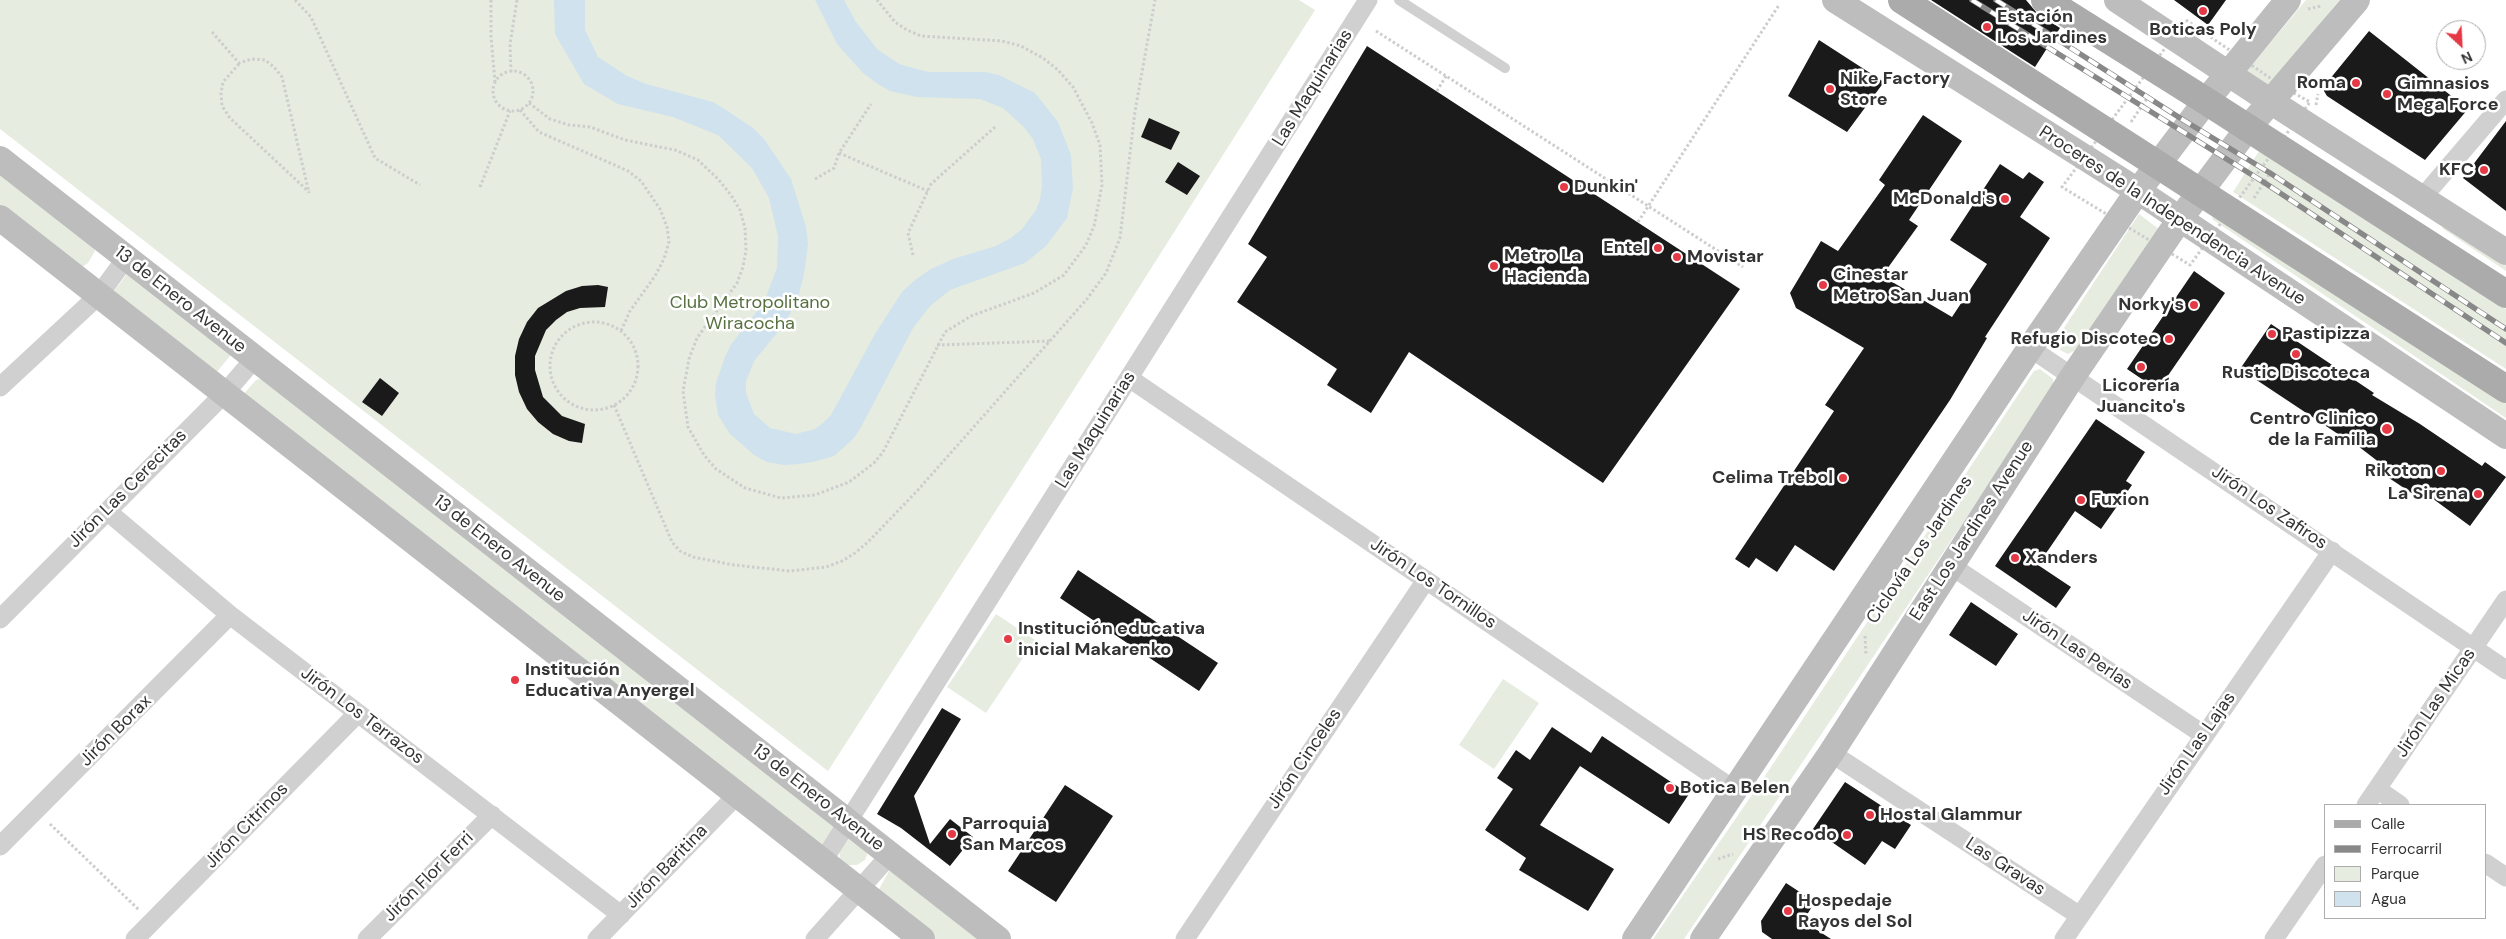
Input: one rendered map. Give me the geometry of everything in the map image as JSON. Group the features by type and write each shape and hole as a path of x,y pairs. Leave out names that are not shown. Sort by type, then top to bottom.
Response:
{"main road":[{"name":"Proceres de la Independencia Avenue","path":"1835,0 2138,191 2506,436"},
{"name":"Proceres de la Independencia Avenue","path":"1902,0 2200,192 2241,206 2506,388"},
{"path":"2045,0 2248,128 2276,156 2506,294"},
{"path":"2117,0 2270,101 2304,110 2423,197 2506,252"},
{"name":"East Los Jardines Avenue","path":"1711,936 2073,376 2180,219 2248,128 2357,0"},
{"path":"1635,939 1736,791 2030,348 2138,191 2228,74 2297,5"},
{"name":"13 de Enero Avenue","path":"0,159 998,939"},
{"path":"0,218 225,392 922,939"}],"street":[{"name":"Las Maquinarias","path":"823,860 1129,378 1362,2"},
{"path":"2423,197 2506,100"},
{"path":"0,387 99,295 126,258"},
{"name":"Jirón Los Zafiros","path":"2030,348 2506,670"},
{"name":"Jirón Las Cerecitas","path":"0,619 225,392 255,358"},
{"name":"Jirón Los Tornillos","path":"1129,378 1736,791"},
{"name":"Jirón Los Terrazos","path":"107,511 230,615 621,916"},
{"name":"Jirón Las Lajas","path":"2064,939 2332,551"},
{"name":"Jirón Las Perlas","path":"1950,565 2204,734"},
{"name":"Jirón Cinceles","path":"1185,939 1426,580"},
{"name":"Jirón Las Micas","path":"2367,804 2506,600"},
{"name":"Jirón Borax","path":"0,846 37,811 230,615"},
{"name":"Jirón Citrinos","path":"135,939 358,713"},
{"name":"Las Gravas","path":"1831,752 2080,916"},
{"path":"2376,789 2398,804"},
{"name":"Jirón Baritina","path":"597,939 737,795"},
{"name":"Jirón Flor Ferri","path":"367,939 492,815"},
{"path":"815,939 890,855"},
{"path":"2486,864 2506,877"},
{"path":"2281,937 2324,867"}],"lane":[{"path":"1399,0 1505,68"}],"path":[{"path":"295,0 311,17 375,158 420,185"},
{"path":"491,0 491,36 495,83 494,96 496,102 501,107 510,111 520,110 529,103 532,97 532,84 523,74 511,72 499,77 495,83"},
{"path":"511,72 510,44 517,0"},
{"path":"529,103 550,119 590,127 625,140 675,150 698,160 718,179 740,210 745,228 746,250 743,267 737,283 708,320 697,338 689,359 683,391 688,427 694,440 716,468 729,479 745,488 781,498 815,495 849,482 874,463 883,452 945,332 956,323 1034,293 1064,275 1076,261 1094,226 1100,205 1103,165 1100,145 1084,104 1073,87 1058,70 1043,58 1020,46 1002,41 921,36 895,22 877,0"},
{"path":"614,405 672,542 680,551 693,557 734,565 808,570 842,561 868,542 918,491 1087,299 1106,273 1118,247 1123,220 1135,111 1155,0"},
{"path":"1638,222 1779,5"},
{"path":"2297,5 2324,5"},
{"path":"1376,31 1744,267"},
{"path":"212,32 239,64"},
{"path":"252,59 265,60 282,77 310,193 230,118 222,106 221,93 223,82 239,64 252,59"},
{"path":"1437,91 1446,76"},
{"path":"2129,124 2151,93"},
{"path":"816,179 834,168 839,153 871,104"},
{"path":"520,110 539,132 628,170 647,188 660,209 668,227 668,242 664,259 655,276 630,311 621,331"},
{"path":"2190,265 2210,239 2241,206 2276,156 2304,110"},
{"path":"480,186 510,111"},
{"path":"913,255 908,233 931,184 995,127"},
{"path":"839,153 928,191"},
{"path":"2241,206 2276,156"},
{"path":"2140,234 2140,243"},
{"path":"594,322 608,324 621,331 631,342 637,355 638,370 634,384 626,396 614,405 600,409 585,409 572,404 560,395 553,383 550,369 551,354 557,341 574,327 594,322"},
{"path":"938,345 1051,340"},
{"name":"Ciclovía Los Jardines","path":"1865,632 1866,661"},
{"path":"37,811 152,923"},
{"path":"1711,861 1738,852"}],"green space":[{"name":"Club Metropolitano Wiracocha","path":"0,0 1299,0 1315,10 1098,352 828,771 0,129"},
{"path":"2306,0 2339,0 2269,87 2247,71"},
{"path":"2261,148 2506,309 2506,369 2233,192"},
{"path":"0,172 91,243 95,251 88,263 79,269 0,207"},
{"path":"2217,209 2506,401 2506,418 2212,219"},
{"path":"2139,214 2160,230 2076,350 2068,354 2058,349 2056,340"},
{"path":"2445,221 2506,261 2506,271 2442,228"},
{"path":"130,270 234,351 216,373 112,294"},
{"path":"2040,369 2053,379 2054,387 1684,939 1653,939 1767,773 2034,371"},
{"path":"265,378 838,824 825,844 819,846 241,397 256,380"},
{"path":"996,614 1035,640 986,713 947,687"},
{"path":"1503,679 1539,703 1494,769 1459,745"},
{"path":"847,838 868,852 865,860 857,865 848,865 840,859 839,849"},
{"path":"894,869 985,939 933,939 877,893 889,871"}],"water":[{"path":"554,0 585,0 585,30 598,57 627,76 646,84 713,102 726,110 753,128 764,139 791,179 806,227 808,244 804,274 798,298 786,322 754,361 746,381 746,393 754,414 770,428 796,434 815,429 823,423 831,415 875,334 902,292 931,269 953,259 996,246 1011,238 1022,229 1036,210 1040,200 1042,185 1041,159 1033,139 1024,127 1003,108 980,99 917,97 890,91 863,73 837,44 815,0 844,0 856,22 877,49 899,64 928,72 985,72 999,75 1035,93 1058,122 1071,155 1073,188 1067,218 1046,246 1025,263 950,290 930,306 913,328 860,429 853,439 834,456 799,464 784,465 767,462 754,455 730,434 718,415 715,395 716,383 730,346 764,302 777,268 778,236 769,198 752,168 718,135 673,117 618,104 584,84 555,34"}],"building":[{"path":"1931,0 2026,0 2037,13 2060,28 2035,67"},
{"path":"2174,0 2226,0 2208,25"},
{"name":"Gimnasios Mega Force","path":"2369,31 2468,109 2425,160 2327,96 2324,91 2325,85"},
{"path":"1819,40 1884,82 1847,132 1788,96"},
{"name":"Metro La Hacienda","path":"1367,46 1740,289 1603,483 1409,352 1371,413 1327,385 1337,369 1237,302 1267,257 1248,244"},
{"path":"1923,115 1962,141 1909,220 1918,226 1882,276 1952,317 1987,264 1950,240 2000,164 2023,179 2029,172 2044,182 2020,217 2050,238 1985,337 1987,338 1950,400 1834,571 1795,545 1777,572 1756,558 1749,568 1735,559 1834,411 1825,405 1864,348 1796,308 1790,293 1821,241 1838,251 1885,185 1879,180"},
{"path":"1149,118 1180,132 1171,150 1141,137"},
{"path":"2506,121 2506,211 2463,178"},
{"path":"1178,162 1200,176 1187,195 1165,182"},
{"path":"2194,271 2225,293 2158,390 2127,369"},
{"path":"598,285 608,287 605,307 580,308 567,312 546,330 535,356 535,370 543,397 562,416 585,424 582,443 569,441 553,434 538,422 527,409 519,392 515,375 515,356 519,339 527,322 538,308 566,291 582,286"},
{"path":"2271,324 2374,393 2372,395 2420,424 2482,466 2485,462 2506,477 2470,526 2421,490 2416,496 2389,478 2393,473 2345,436 2344,438 2240,369"},
{"path":"380,378 399,393 382,416 362,402"},
{"path":"2096,419 2145,452 2126,481 2132,485 2101,529 2075,511 2038,565 2071,587 2056,608 1995,566"},
{"path":"1078,570 1218,663 1199,691 1060,598"},
{"path":"1971,602 2018,634 1996,666 1949,635"},
{"path":"942,708 961,719 914,796 930,844 950,819 973,837 950,866 901,828 877,814"},
{"path":"1552,727 1591,753 1602,736 1689,794 1669,824 1580,766 1540,825 1614,869 1588,911 1519,870 1526,858 1485,830 1513,789 1497,778 1516,750 1530,760"},
{"path":"1845,782 1911,825 1895,849 1882,841 1865,865 1813,829"},
{"path":"1065,785 1113,816 1056,902 1008,871"},
{"name":"Hospedaje Rayos del Sol","path":"1786,883 1815,902 1803,921 1831,939 1772,939 1762,932 1761,921"}],"railway":[{"path":"1972,0 2265,183 2506,343"},
{"path":"1996,0 2180,118 2270,173 2506,329"}],"place":[{"name":"Boticas Poly","path":"2203,11"},
{"name":"Estación Los Jardines","path":"1987,27"},
{"name":"Roma","path":"2356,83"},
{"name":"Nike Factory Store","path":"1830,89"},
{"name":"Gimnasios Mega Force","path":"2387,94"},
{"name":"KFC","path":"2484,170"},
{"name":"Dunkin'","path":"1564,187"},
{"name":"McDonald's","path":"2005,199"},
{"name":"Entel","path":"1658,248"},
{"name":"Movistar","path":"1677,257"},
{"name":"Metro La Hacienda","path":"1494,266"},
{"name":"Cinestar Metro San Juan","path":"1823,285"},
{"name":"Norky's","path":"2194,305"},
{"name":"Pastipizza","path":"2272,334"},
{"name":"Refugio Discotec","path":"2169,339"},
{"name":"Rustic Discoteca","path":"2296,354"},
{"name":"Licorería Juancito's","path":"2141,367"},
{"name":"Centro Clinico de la Familia","path":"2387,429"},
{"name":"Rikoton","path":"2441,471"},
{"name":"Celima Trebol","path":"1843,478"},
{"name":"La Sirena","path":"2478,494"},
{"name":"Fuxion","path":"2081,500"},
{"name":"Xanders","path":"2015,558"},
{"name":"Institución educativa inicial Makarenko","path":"1008,639"},
{"name":"Institución Educativa Anyergel","path":"515,680"},
{"name":"Botica Belen","path":"1670,788"},
{"name":"Hostal Glammur","path":"1870,815"},
{"name":"Parroquia San Marcos","path":"952,834"},
{"name":"HS Recodo","path":"1847,835"},
{"name":"Hospedaje Rayos del Sol","path":"1788,911"}]}
